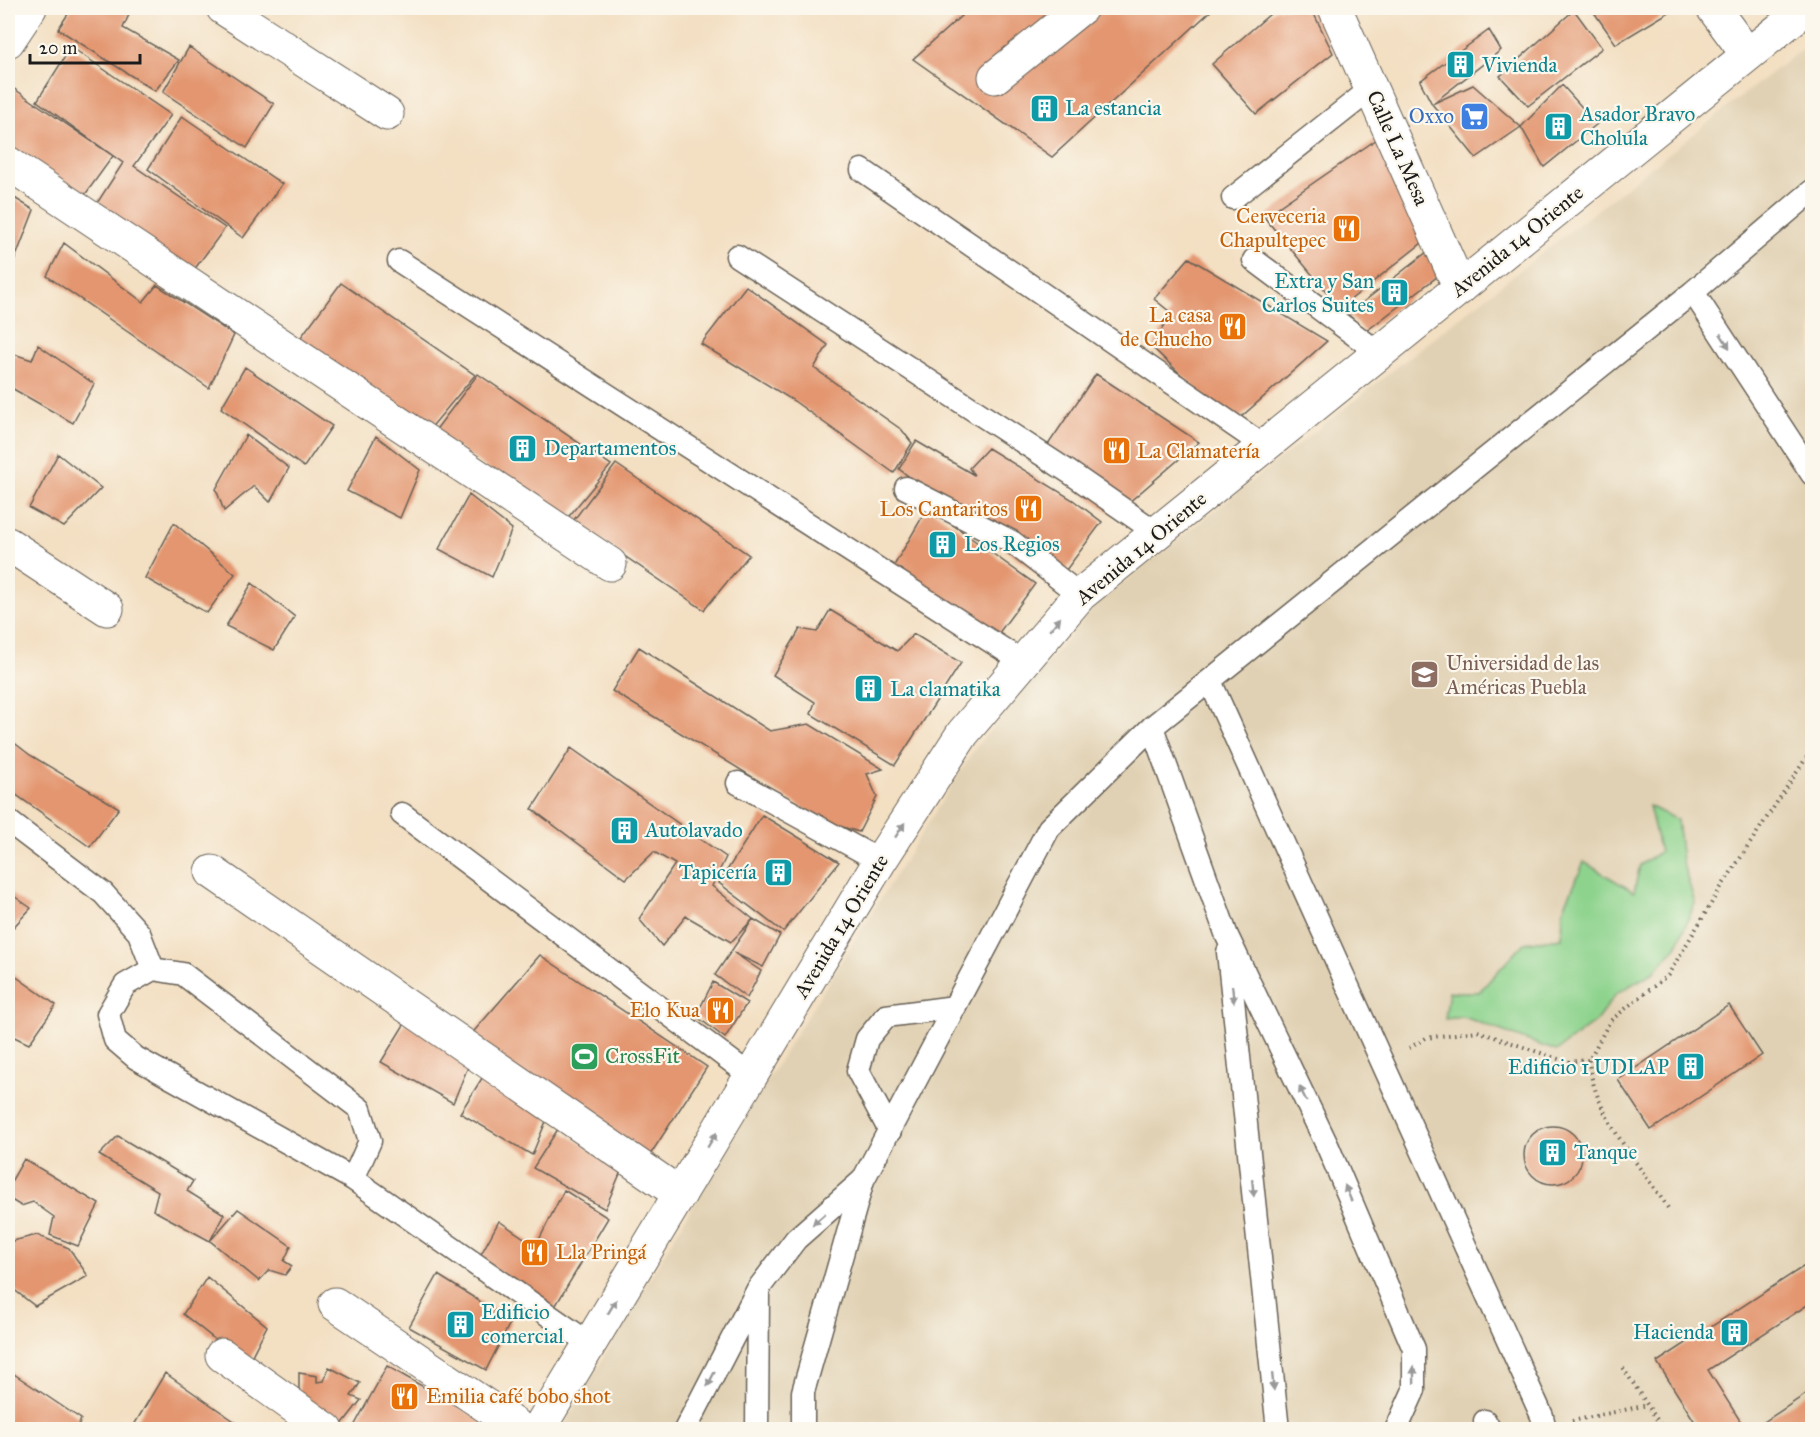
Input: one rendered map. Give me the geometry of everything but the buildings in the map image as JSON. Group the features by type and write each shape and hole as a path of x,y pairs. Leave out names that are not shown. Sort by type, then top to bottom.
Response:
{"street":[{"path":"8,40 30,8"},
{"path":"223,8 387,114"},
{"path":"994,77 1081,8"},
{"name":"Calle La Mesa","path":"1335,8 1460,288"},
{"path":"1713,8 1747,54"},
{"name":"Avenida 14 Oriente","path":"538,1430 880,861 963,733 1080,595 1806,8"},
{"path":"8,163 610,564"},
{"path":"8,544 107,609"},
{"path":"212,872 680,1194"},
{"path":"335,1304 522,1430"},
{"path":"222,1355 327,1430"}],"lane":[{"path":"1233,198 1371,89"},
{"path":"861,170 1264,446"},
{"path":"803,1430 803,1392 863,1180 1049,828 1152,728 1693,292 1812,191"},
{"path":"737,256 1069,471 1157,533"},
{"path":"1254,260 1379,353"},
{"path":"399,261 1023,662"},
{"path":"1693,292 1809,461"},
{"path":"906,488 1012,542 1080,595"},
{"path":"1210,681 1542,1416 1544,1428"},
{"path":"1152,728 1227,936 1328,1147 1414,1349 1414,1390 1396,1430"},
{"path":"738,783 880,861"},
{"path":"402,814 751,1076"},
{"path":"8,821 103,893 139,933 153,969"},
{"path":"1227,936 1278,1430"},
{"path":"353,1179 370,1141 360,1109 183,974 153,969 124,985 108,1014 115,1040 136,1058 353,1179 590,1344"},
{"path":"890,1131 858,1071 867,1039 886,1017 955,1007"},
{"path":"687,1428 758,1289 796,1239 863,1180"},
{"path":"757,1430 758,1289"}],"path":[{"path":"1668,1208 1599,1101 1590,1077 1589,1060 1610,1021 1668,975 1720,889 1812,749"},
{"path":"1383,1063 1426,1038 1477,1031 1567,1062 1589,1060"},
{"path":"1623,1368 1664,1430"},
{"path":"1544,1428 1648,1405"}],"shaded area":[{"name":"Universidad de las Américas Puebla","path":"1812,41 1812,1429 561,1430 752,1104 975,748 1098,602"}],"green space":[{"path":"1649,806 1677,820 1682,861 1695,903 1677,945 1654,972 1617,993 1596,1021 1556,1051 1464,1017 1445,1019 1449,992 1479,992 1524,943 1562,938 1563,910 1584,862 1634,892 1640,865 1660,852"}],"place":[{"name":"Vivienda","path":"1461,65"},
{"name":"La estancia","path":"1044,108"},
{"name":"Oxxo","path":"1475,116"},
{"name":"Asador Bravo Cholula","path":"1559,126"},
{"name":"Cerveceria Chapultepec","path":"1347,228"},
{"name":"Extra y San Carlos Suites","path":"1395,293"},
{"name":"La casa de Chucho","path":"1233,327"},
{"name":"Departamentos","path":"523,448"},
{"name":"La Clamatería","path":"1116,451"},
{"name":"Los Cantaritos","path":"1029,509"},
{"name":"Los Regios","path":"943,544"},
{"name":"Universidad de las Américas Puebla","path":"1425,675"},
{"name":"La clamatika","path":"869,689"},
{"name":"Autolavado","path":"624,830"},
{"name":"Tapicería","path":"778,872"},
{"name":"Elo Kua","path":"721,1010"},
{"name":"CrossFit","path":"584,1056"},
{"name":"Edificio 1 UDLAP","path":"1690,1067"},
{"name":"Tanque","path":"1553,1152"},
{"name":"Lla Pringá","path":"535,1252"},
{"name":"Edificio comercial","path":"460,1324"},
{"name":"Hacienda","path":"1735,1332"},
{"name":"Emilia café bobo shot","path":"405,1396"}]}
